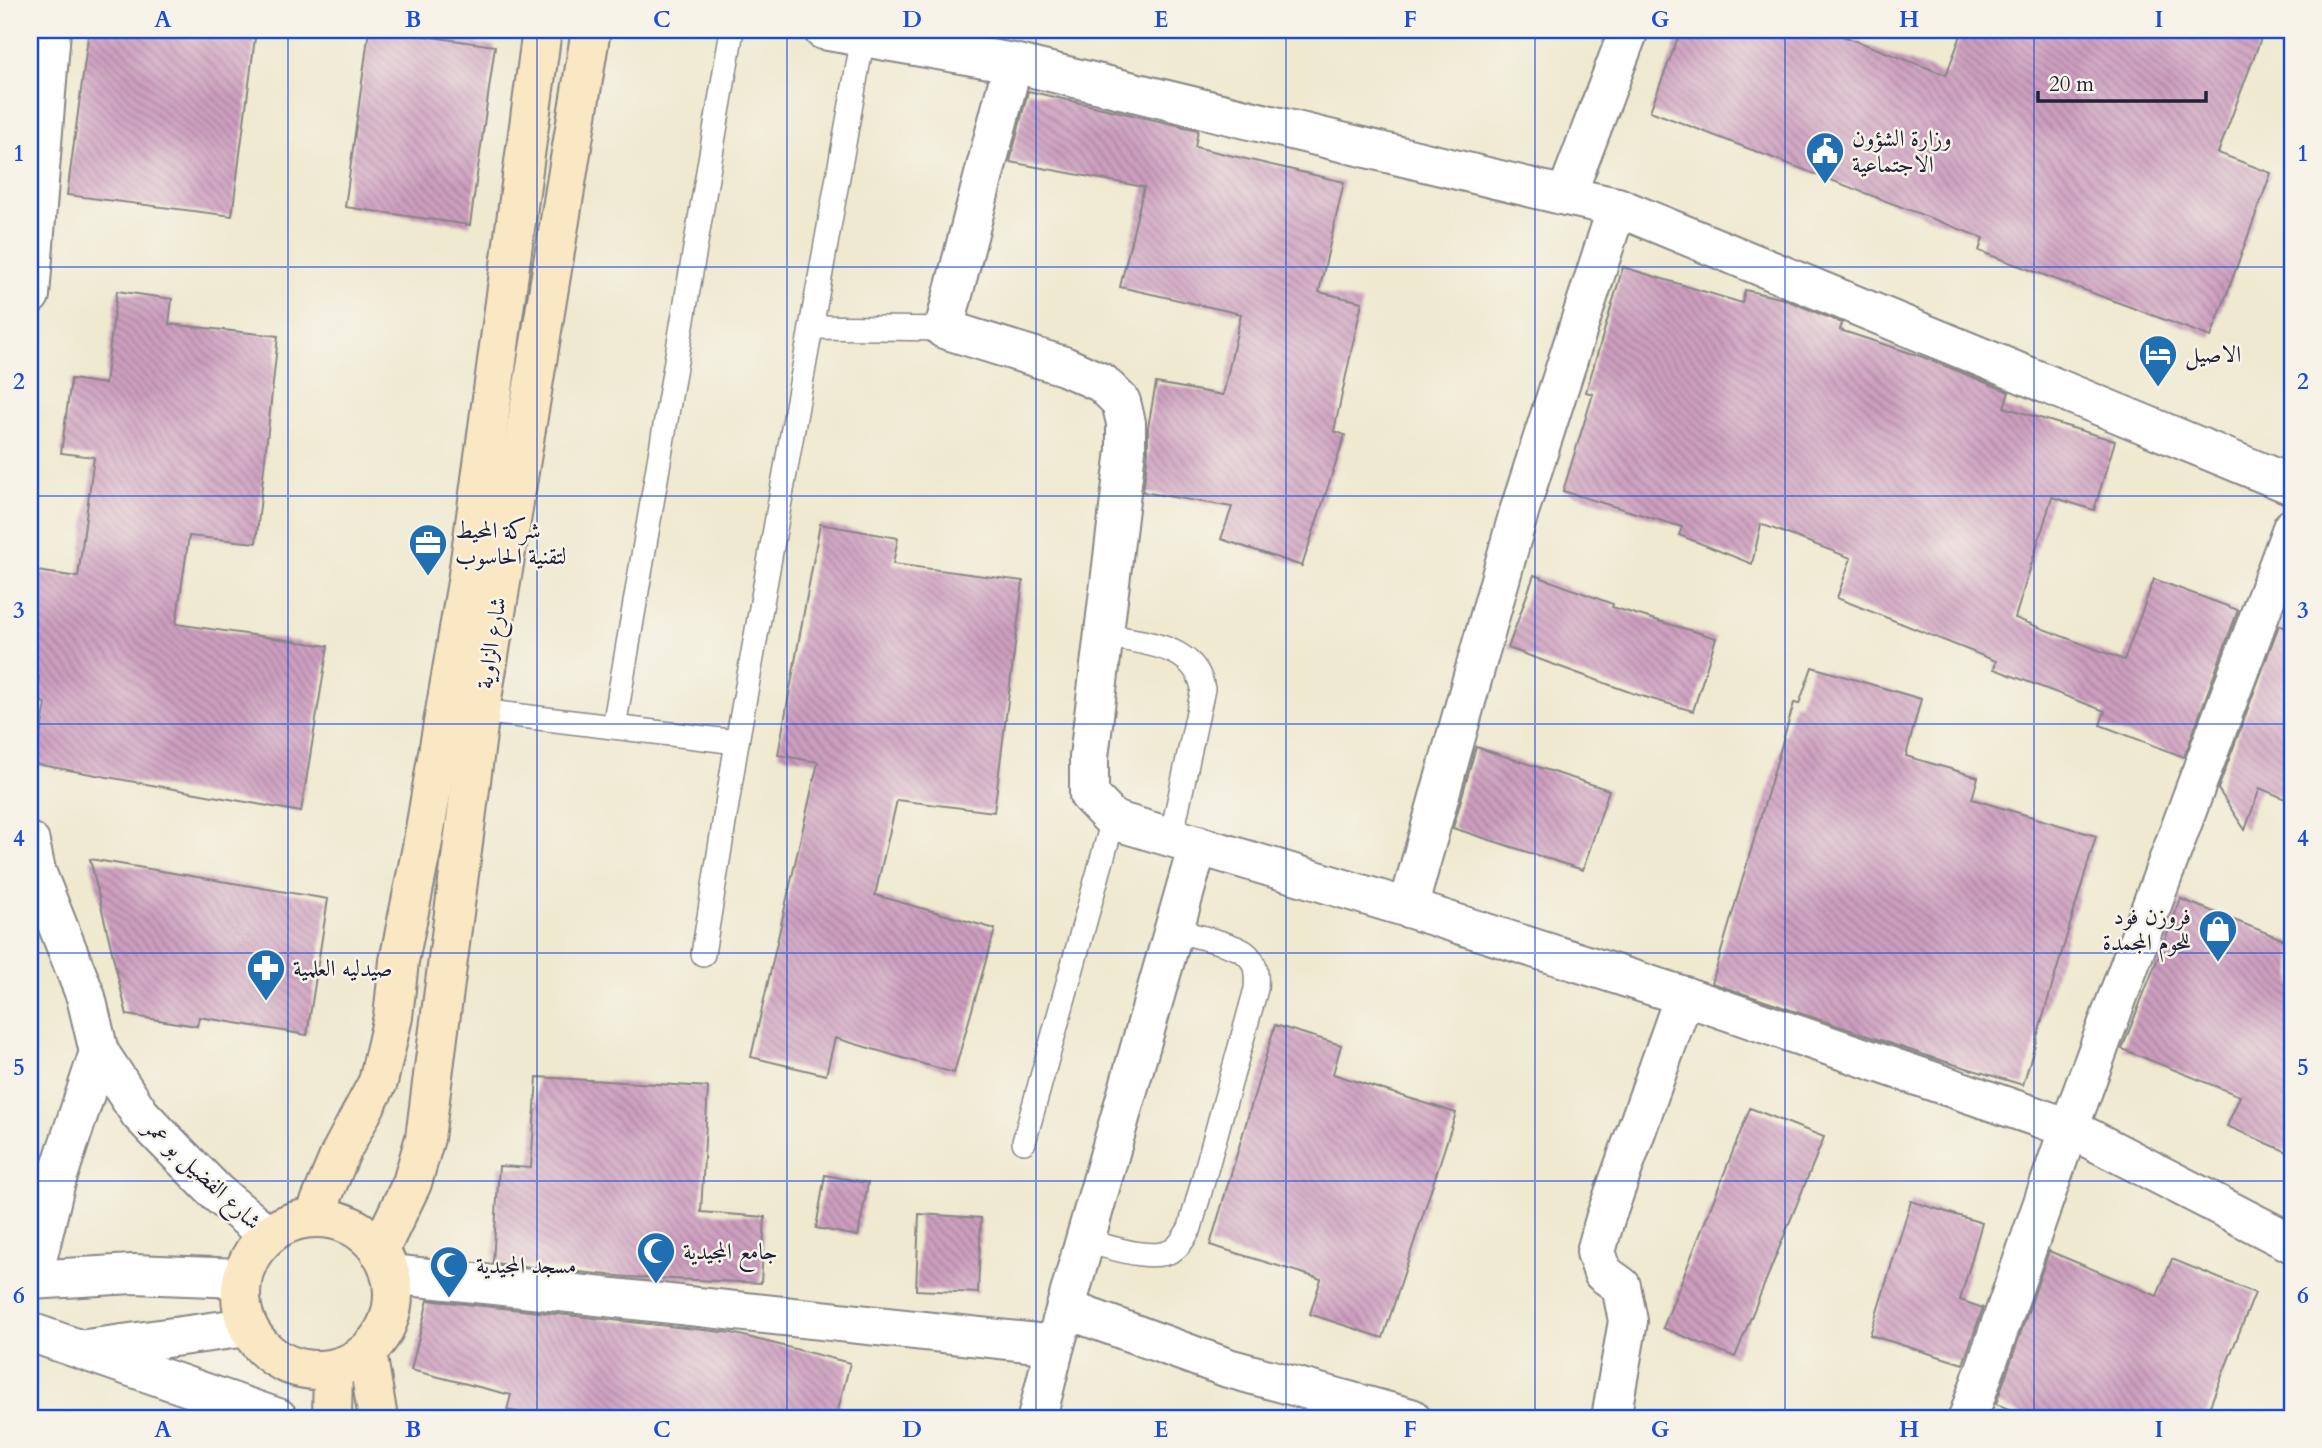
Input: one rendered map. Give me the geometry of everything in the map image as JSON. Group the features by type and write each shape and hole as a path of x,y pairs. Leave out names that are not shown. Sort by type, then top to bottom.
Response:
{"main road":[{"name":"شارع الزاوية","path":"314,1217 341,1152 378,1082 393,1017 399,961 422,847 467,582 542,30"},
{"name":"شارع الزاوية","path":"385,1262 425,1138 480,711 591,30"},
{"path":"314,1217 340,1221 362,1233 385,1262 393,1294 390,1316 381,1335 367,1352 351,1363 333,1369 307,1370 283,1363 262,1348 247,1327 240,1303 242,1278 251,1254 268,1235 290,1223 314,1217"},
{"path":"367,1352 379,1418"},
{"path":"332,1418 333,1369"}],"street":[{"path":"30,295 51,30"},
{"path":"823,30 1013,63 1617,208 2292,485"},
{"path":"1566,196 1629,30"},
{"path":"1013,63 944,329 1064,366 1102,383 1121,402 1126,423 1126,450 1089,757 1089,795 1113,820 1408,908 1684,996 2069,1128 2292,1243"},
{"path":"1408,908 1518,512 1617,208"},
{"path":"1968,1418 2069,1128 2292,528"},
{"path":"1037,1418 1173,930 1184,841"},
{"name":"شارع الفضيل بو عمر","path":"30,842 36,871 86,997 99,1052 140,1114 217,1193 268,1235"},
{"path":"1611,1418 1628,1321 1621,1286 1603,1273 1596,1252 1605,1219 1684,996"},
{"path":"99,1052 55,1185 31,1281 133,1274 242,1278"},
{"path":"385,1262 1061,1327 1228,1368 1411,1418"},
{"path":"77,1350 247,1327"},
{"path":"30,1332 278,1418"}],"lane":[{"path":"614,727 732,30"},
{"path":"703,954 737,741 863,37"},
{"path":"811,327 944,329"},
{"path":"1104,635 1175,651 1195,666 1201,677 1203,689 1184,841"},
{"path":"480,711 737,741"},
{"path":"1024,1142 1113,820"},
{"path":"1085,1241 1148,1255 1161,1255 1174,1249 1190,1228 1257,975 1253,962 1244,952 1173,930"}],"building":[{"path":"89,30 256,30 232,216 67,195"},
{"path":"369,30 495,46 470,225 345,207"},
{"path":"1681,30 1827,30 1946,75 1963,30 2264,30 2218,153 2271,173 2211,337 1979,251 1983,238 1650,111"},
{"path":"1028,91 1198,130 1195,147 1344,182 1319,292 1362,302 1334,431 1345,435 1302,566 1221,539 1232,507 1143,492 1148,427 1156,383 1223,395 1241,314 1120,287 1144,187 1010,162"},
{"path":"1623,267 1742,303 1745,290 1784,299 1842,323 1840,330 1923,357 2009,392 2004,407 2115,441 2094,510 2052,497 2015,618 2124,660 2154,579 2238,610 2184,757 2100,725 2105,711 1994,669 1996,661 1837,598 1851,558 1761,524 1752,564 1679,535 1682,527 1563,491 1593,394 1586,392"},
{"path":"117,291 172,299 169,324 278,336 256,543 189,536 176,624 328,646 301,812 35,764 46,704 35,698 39,677 30,676 30,570 78,577 94,457 61,453 71,379 105,384"},
{"path":"820,524 898,538 893,564 1023,581 994,812 897,800 875,895 995,929 954,1073 835,1038 826,1075 751,1057 818,762 778,755"},
{"path":"1534,575 1613,604 1612,607 1716,638 1693,711 1635,694 1508,648"},
{"path":"2279,625 2292,630 2292,802 2260,788 2245,830 2218,789"},
{"path":"1812,667 1921,699 1906,756 1978,777 1972,799 2096,836 2023,1085 1933,1058 1712,983 1794,703 1799,704"},
{"path":"1476,747 1609,790 1583,870 1453,828"},
{"path":"90,859 328,899 307,1035 199,1017 197,1026 127,1015"},
{"path":"2181,899 2292,943 2292,1154 2227,1126 2240,1096 2122,1049"},
{"path":"1275,1025 1341,1045 1333,1074 1456,1113 1383,1338 1310,1314 1321,1279 1210,1245"},
{"path":"537,1077 708,1087 701,1212 765,1217 761,1283 628,1277 493,1263 499,1166 531,1168"},
{"path":"1750,1108 1824,1137 1735,1357 1663,1328"},
{"path":"825,1175 868,1183 858,1236 816,1228"},
{"path":"1911,1201 1982,1223 1960,1300 1983,1308 1963,1364 1870,1335"},
{"path":"919,1214 981,1218 978,1293 916,1290"},
{"path":"2049,1251 2157,1296 2172,1259 2255,1293 2205,1418 2031,1418 1996,1404"},
{"path":"428,1300 732,1333 850,1363 836,1418 544,1418 507,1410 511,1395 411,1370"}],"place":[{"name":"وزارة الشؤون الاجتماعية","path":"1825,185"},
{"name":"الاصيل","path":"2158,388"},
{"name":"شركة المحيط لتقنية الحاسوب","path":"428,577"},
{"name":"فروزن فود للحوم المجمدة","path":"2218,963"},
{"name":"صيدليه العلمية","path":"266,1002"},
{"name":"جامع المجيدية","path":"656,1285"},
{"name":"مسجد المجيدية","path":"449,1299"}]}
